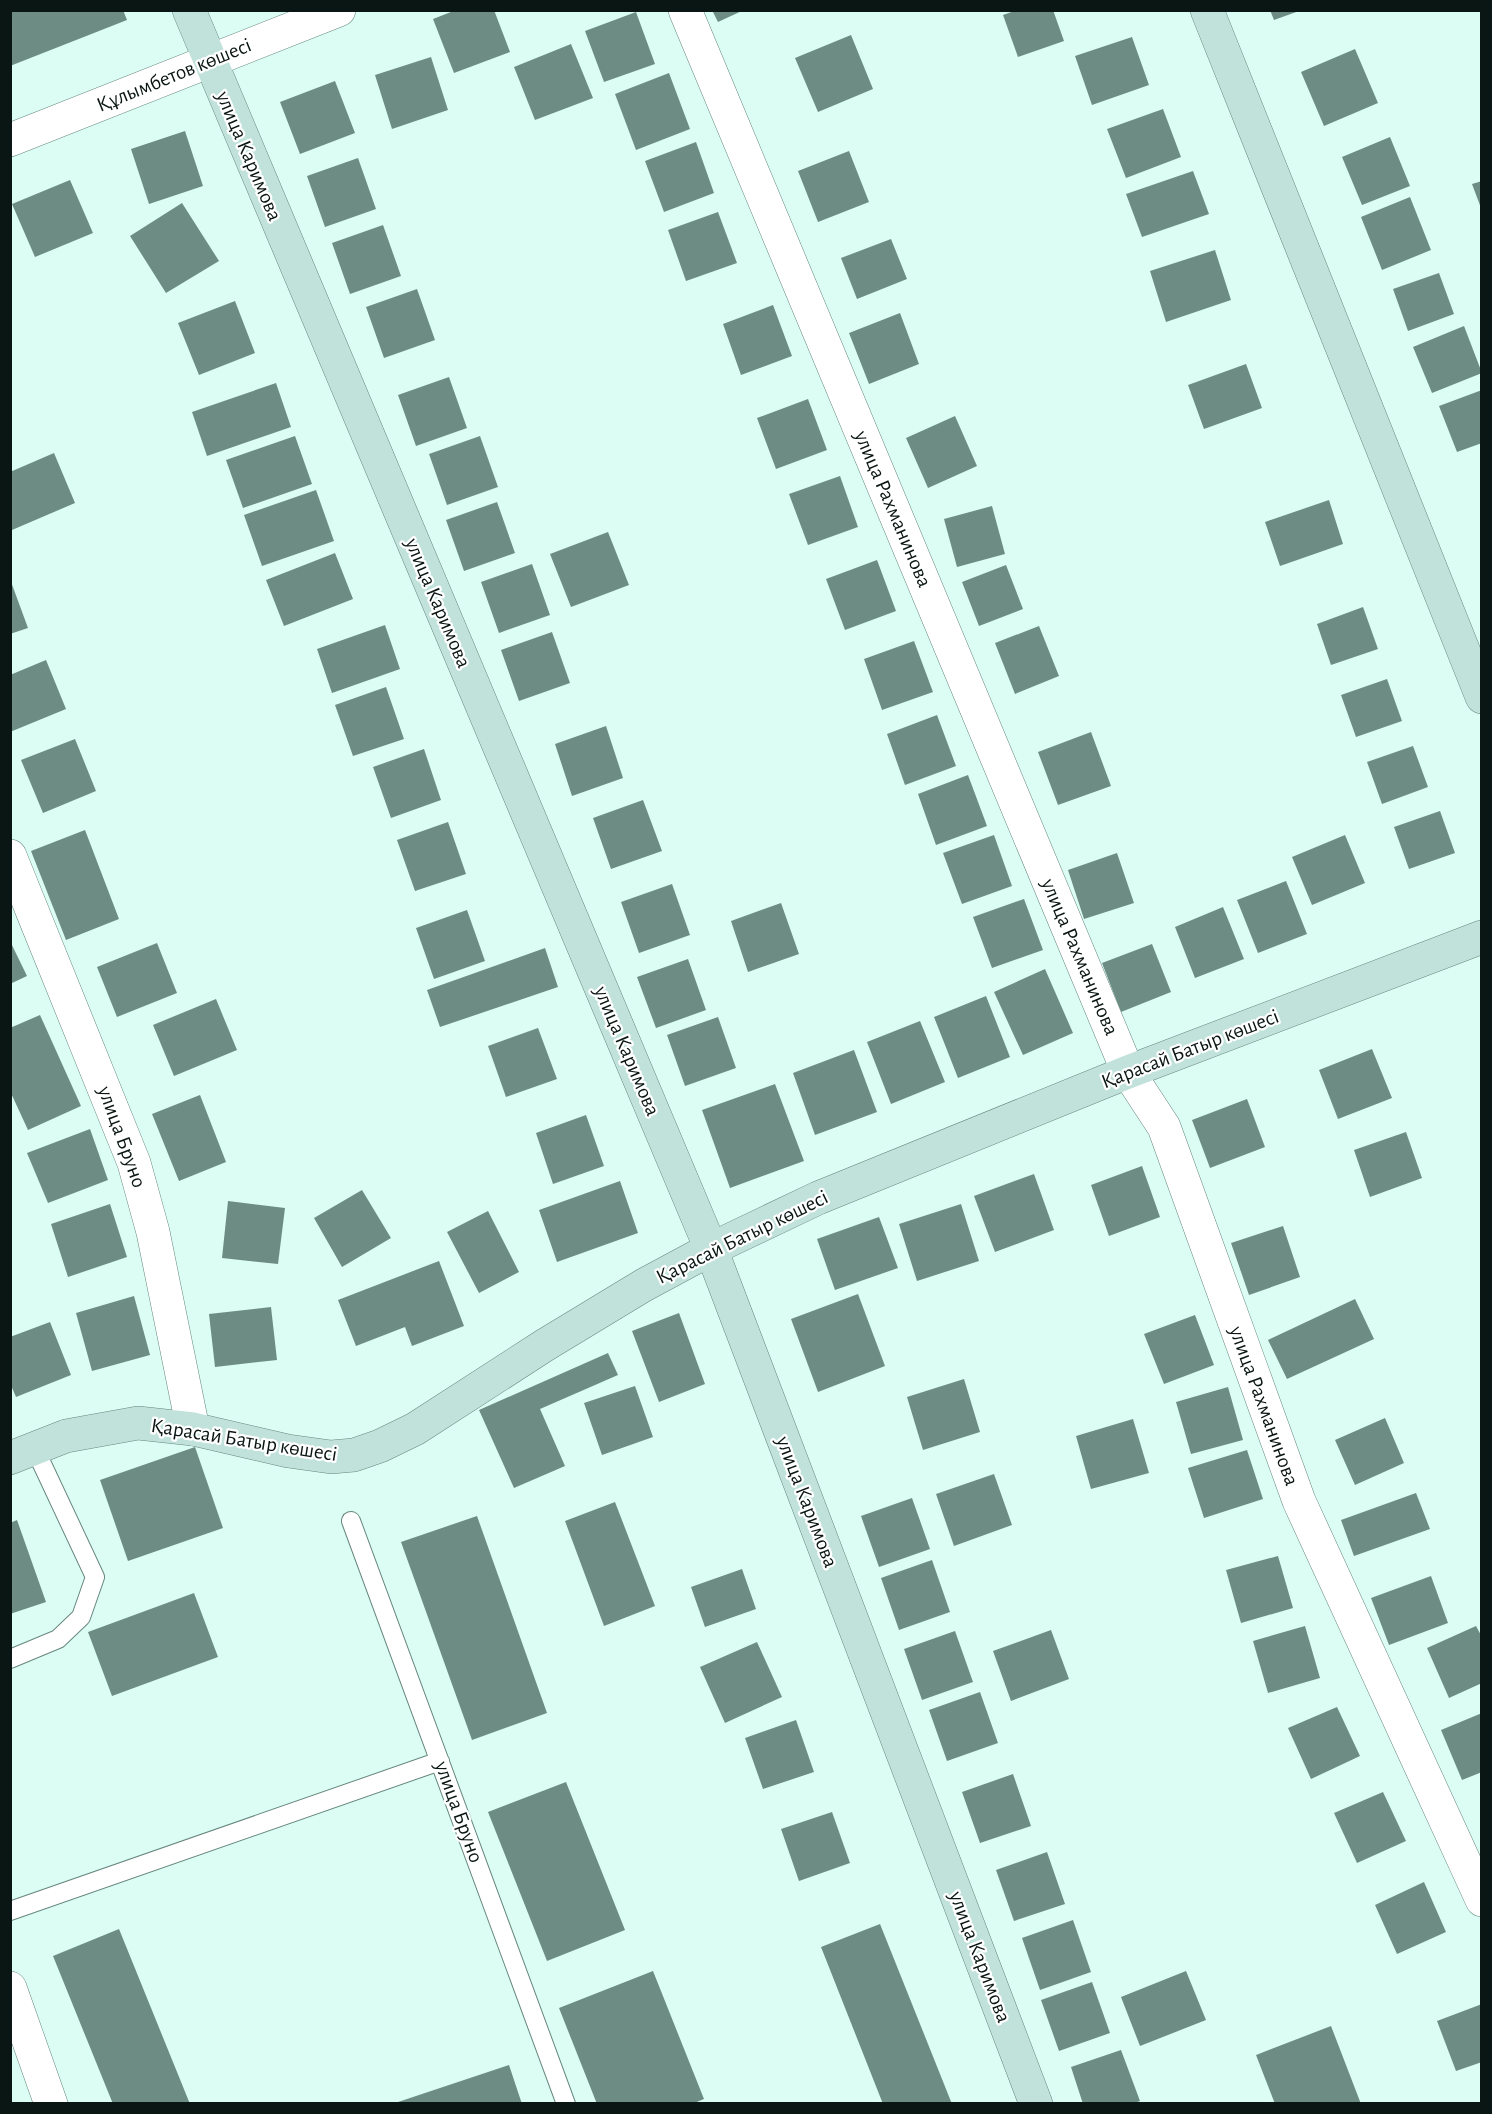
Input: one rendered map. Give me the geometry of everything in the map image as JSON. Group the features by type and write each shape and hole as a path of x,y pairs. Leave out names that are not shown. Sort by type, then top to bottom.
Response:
{"street":[{"name":"улица Каримова","path":"189,10 711,1249 1036,2103"},
{"name":"Құлымбетов көшесі","path":"10,140 339,10"},
{"name":"улица Рахманинова","path":"685,10 1128,1072 1164,1127 1299,1501 1482,1900"},
{"path":"1207,10 1482,698"},
{"name":"улица Бруно","path":"10,856 134,1163 153,1232 193,1429"},
{"name":"Қарасай Батыр көшесі","path":"23,1454 66,1436 138,1424 193,1429 288,1451 331,1457 354,1455 372,1449 415,1429 545,1345 644,1285 711,1249 818,1198 1128,1072 1482,937"},
{"path":"10,1988 51,2103"}],"lane":[{"path":"10,1659 58,1639 81,1617 95,1577 23,1454"},
{"name":"улица Бруно","path":"351,1521 566,2103"},
{"path":"10,1911 440,1761"}],"building":[{"path":"10,10 123,10 127,20 10,66"},
{"path":"456,10 494,10 510,52 454,73 433,19"},
{"path":"712,10 744,10 718,22"},
{"path":"1017,10 1053,10 1064,41 1018,57 1003,15"},
{"path":"1270,10 1298,10 1299,11 1274,20"},
{"path":"636,12 655,64 604,82 585,31"},
{"path":"851,35 873,89 818,112 795,58"},
{"path":"1132,37 1149,85 1092,105 1075,56"},
{"path":"571,44 593,98 535,120 514,67"},
{"path":"1355,49 1378,103 1324,126 1301,72"},
{"path":"431,57 448,110 392,129 375,75"},
{"path":"669,73 690,129 636,150 615,94"},
{"path":"335,81 355,133 300,154 280,102"},
{"path":"1163,109 1181,157 1126,178 1107,129"},
{"path":"185,131 203,186 149,204 131,149"},
{"path":"1390,137 1410,186 1362,205 1342,157"},
{"path":"696,142 714,193 664,212 645,161"},
{"path":"849,151 869,202 818,222 798,171"},
{"path":"358,158 376,209 325,227 307,176"},
{"path":"1193,171 1209,214 1142,237 1126,194"},
{"path":"70,180 93,233 35,257 12,204"},
{"path":"1482,181 1482,208 1481,208 1472,184"},
{"path":"1410,197 1431,250 1382,270 1361,217"},
{"path":"182,203 219,261 166,293 130,236"},
{"path":"718,212 737,263 686,281 668,230"},
{"path":"383,225 401,276 350,294 332,243"},
{"path":"891,239 907,279 857,299 841,258"},
{"path":"1215,250 1231,300 1166,322 1150,271"},
{"path":"1439,273 1454,314 1408,331 1393,289"},
{"path":"417,289 435,340 384,358 366,307"},
{"path":"235,301 255,353 199,375 178,323"},
{"path":"773,305 792,356 741,375 723,324"},
{"path":"900,313 919,364 869,384 849,333"},
{"path":"1464,326 1482,373 1432,393 1413,347"},
{"path":"1246,364 1262,408 1204,429 1188,385"},
{"path":"449,377 467,428 416,446 398,395"},
{"path":"276,383 291,427 207,456 192,412"},
{"path":"1482,390 1482,443 1457,452 1439,406"},
{"path":"808,399 827,450 776,469 757,418"},
{"path":"955,416 977,466 928,488 906,438"},
{"path":"295,436 312,484 243,508 226,460"},
{"path":"480,436 498,487 447,505 429,454"},
{"path":"54,453 75,503 12,530 10,472"},
{"path":"840,476 858,527 808,545 789,494"},
{"path":"316,490 334,541 262,566 244,515"},
{"path":"1329,500 1343,544 1280,566 1265,522"},
{"path":"497,502 515,553 464,571 446,520"},
{"path":"992,506 1005,554 957,567 944,519"},
{"path":"608,532 629,585 571,607 550,554"},
{"path":"335,553 353,599 284,626 266,580"},
{"path":"877,560 896,611 845,630 826,579"},
{"path":"532,564 550,615 499,633 481,582"},
{"path":"1006,565 1023,609 979,626 962,582"},
{"path":"10,579 28,628 10,634"},
{"path":"1363,607 1378,649 1331,665 1317,624"},
{"path":"385,625 400,669 332,693 317,649"},
{"path":"1039,626 1059,676 1015,694 995,643"},
{"path":"552,632 570,683 519,701 501,650"},
{"path":"914,641 933,692 882,710 864,659"},
{"path":"46,660 66,709 10,732 10,675"},
{"path":"1387,679 1402,721 1356,737 1341,695"},
{"path":"386,687 404,739 353,756 335,705"},
{"path":"937,715 956,766 905,785 887,734"},
{"path":"606,726 623,778 572,796 555,744"},
{"path":"1091,732 1111,786 1058,805 1038,752"},
{"path":"75,739 96,791 43,813 21,760"},
{"path":"1413,746 1428,787 1382,804 1367,762"},
{"path":"424,749 441,800 391,818 373,767"},
{"path":"968,775 987,826 936,845 918,794"},
{"path":"643,800 662,851 611,869 593,818"},
{"path":"1440,811 1455,853 1409,869 1394,827"},
{"path":"448,822 466,874 415,891 397,840"},
{"path":"85,830 119,919 66,940 31,851"},
{"path":"994,835 1012,886 962,904 943,853"},
{"path":"1345,835 1365,883 1312,905 1292,857"},
{"path":"1117,853 1134,903 1084,919 1068,870"},
{"path":"1286,881 1307,934 1258,953 1237,900"},
{"path":"672,884 690,935 639,953 621,902"},
{"path":"1024,899 1043,950 992,968 973,917"},
{"path":"781,903 799,954 748,972 731,921"},
{"path":"1223,907 1244,959 1195,978 1175,927"},
{"path":"467,910 485,961 434,979 416,928"},
{"path":"10,941 27,976 10,984"},
{"path":"157,943 177,993 117,1017 97,967"},
{"path":"1152,944 1171,992 1121,1012 1102,963"},
{"path":"545,948 558,987 440,1027 427,990"},
{"path":"688,959 706,1010 656,1028 637,977"},
{"path":"1045,969 1073,1033 1023,1055 994,992"},
{"path":"986,996 1010,1057 958,1078 934,1017"},
{"path":"216,999 237,1050 174,1076 153,1025"},
{"path":"40,1015 81,1106 28,1130 10,1091 10,1028"},
{"path":"718,1017 736,1068 685,1086 667,1035"},
{"path":"920,1021 945,1082 891,1104 867,1042"},
{"path":"538,1028 557,1079 506,1097 488,1046"},
{"path":"1372,1049 1392,1098 1338,1119 1319,1070"},
{"path":"854,1050 877,1112 815,1135 793,1073"},
{"path":"775,1084 804,1161 730,1188 702,1110"},
{"path":"200,1095 226,1162 179,1181 152,1114"},
{"path":"1247,1099 1265,1147 1210,1168 1192,1120"},
{"path":"586,1115 604,1166 553,1184 536,1133"},
{"path":"90,1129 108,1180 48,1203 27,1153"},
{"path":"1406,1132 1422,1178 1370,1197 1354,1150"},
{"path":"1142,1166 1160,1217 1109,1236 1091,1185"},
{"path":"1034,1174 1054,1230 995,1252 974,1196"},
{"path":"620,1181 638,1233 557,1262 539,1210"},
{"path":"362,1190 391,1238 342,1267 314,1218"},
{"path":"228,1201 285,1208 278,1264 222,1258"},
{"path":"110,1204 127,1257 68,1277 51,1224"},
{"path":"961,1204 979,1261 917,1281 899,1224"},
{"path":"488,1211 519,1272 479,1293 447,1232"},
{"path":"879,1217 898,1268 835,1290 817,1239"},
{"path":"1283,1226 1300,1277 1249,1295 1231,1243"},
{"path":"439,1261 464,1326 412,1346 405,1327 356,1346 338,1300"},
{"path":"858,1294 885,1366 818,1392 791,1319"},
{"path":"134,1296 150,1355 92,1371 76,1313"},
{"path":"1355,1299 1374,1339 1287,1379 1268,1340"},
{"path":"271,1307 277,1360 215,1367 209,1314"},
{"path":"679,1313 705,1384 659,1402 632,1331"},
{"path":"1195,1315 1214,1365 1164,1384 1144,1334"},
{"path":"50,1322 71,1375 16,1397 10,1383 10,1337"},
{"path":"608,1353 618,1375 540,1409 565,1466 514,1488 479,1410"},
{"path":"964,1379 980,1432 923,1450 907,1397"},
{"path":"635,1386 653,1437 602,1455 584,1403"},
{"path":"1228,1387 1243,1440 1191,1454 1176,1402"},
{"path":"1385,1418 1404,1463 1355,1485 1335,1440"},
{"path":"1133,1419 1149,1473 1091,1489 1076,1436"},
{"path":"195,1447 223,1528 128,1561 100,1480"},
{"path":"1247,1450 1263,1499 1204,1518 1188,1468"},
{"path":"994,1474 1012,1525 954,1546 936,1494"},
{"path":"1416,1493 1430,1529 1354,1556 1341,1520"},
{"path":"912,1498 930,1549 879,1567 861,1516"},
{"path":"615,1502 655,1606 604,1626 565,1521"},
{"path":"477,1516 547,1713 472,1740 401,1542"},
{"path":"17,1520 46,1602 10,1614 10,1523"},
{"path":"1278,1556 1293,1608 1241,1623 1226,1570"},
{"path":"932,1560 950,1612 899,1630 881,1578"},
{"path":"742,1569 756,1609 705,1627 691,1587"},
{"path":"1431,1576 1448,1623 1389,1645 1371,1598"},
{"path":"194,1593 218,1657 112,1696 88,1632"},
{"path":"1305,1626 1320,1678 1268,1693 1253,1641"},
{"path":"1476,1626 1482,1637 1482,1683 1449,1698 1427,1648"},
{"path":"1051,1630 1069,1679 1011,1701 993,1651"},
{"path":"955,1631 973,1682 922,1700 904,1649"},
{"path":"757,1642 782,1697 725,1723 700,1667"},
{"path":"980,1692 998,1743 947,1761 929,1710"},
{"path":"1337,1707 1360,1756 1311,1779 1288,1728"},
{"path":"1482,1713 1482,1772 1462,1780 1441,1730"},
{"path":"796,1720 814,1772 763,1789 745,1738"},
{"path":"1013,1774 1031,1826 980,1843 962,1792"},
{"path":"566,1782 625,1930 547,1961 488,1812"},
{"path":"1383,1792 1406,1841 1357,1863 1334,1813"},
{"path":"832,1812 850,1863 799,1881 781,1829"},
{"path":"1047,1852 1065,1904 1014,1921 996,1870"},
{"path":"1424,1882 1446,1932 1397,1954 1375,1905"},
{"path":"1073,1920 1091,1972 1040,1990 1022,1938"},
{"path":"880,1924 952,2104 883,2104 821,1947"},
{"path":"119,1929 190,2104 113,2104 53,1956"},
{"path":"653,1971 704,2099 692,2104 597,2104 559,2008"},
{"path":"1186,1971 1206,2020 1140,2046 1121,1997"},
{"path":"1092,1982 1110,2033 1059,2051 1041,2000"},
{"path":"1482,2004 1482,2062 1456,2071 1437,2021"},
{"path":"1331,2026 1361,2104 1275,2104 1256,2055"},
{"path":"1121,2050 1140,2101 1132,2104 1083,2104 1071,2067"},
{"path":"509,2065 522,2104 395,2104 395,2103"}]}
